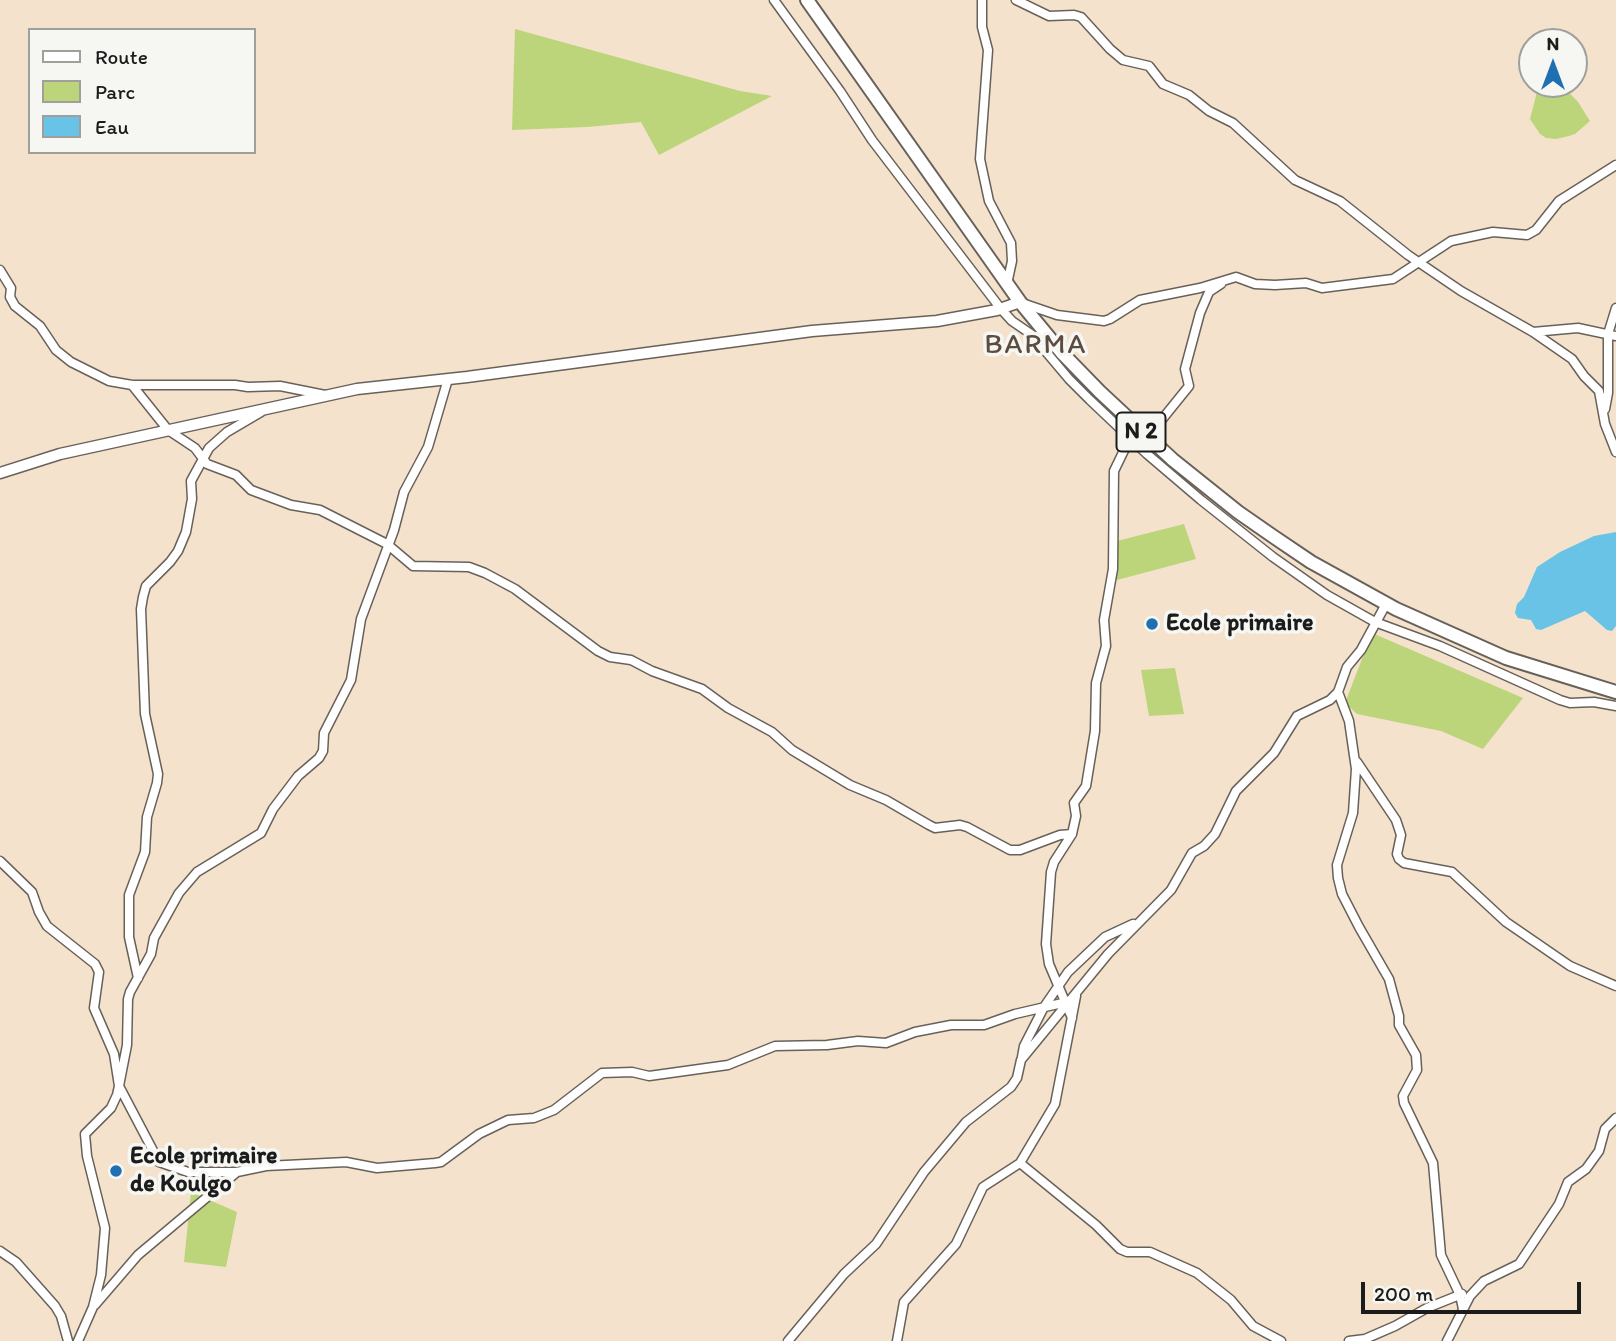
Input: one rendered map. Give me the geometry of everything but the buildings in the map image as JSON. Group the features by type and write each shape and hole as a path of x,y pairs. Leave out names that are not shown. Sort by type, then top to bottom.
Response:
{"main road":[{"name":"N 2","path":"807,0 1020,302 1062,354 1147,438 1238,512 1311,562 1386,604 1506,658 1616,692"}],"street":[{"path":"774,0 872,140 1001,309 1012,321 1031,334 1069,379 1130,438 1201,500 1272,557 1327,595 1375,622 1440,646 1560,700 1616,706"},
{"path":"982,0 982,27 988,50 980,159 989,201 1012,243 1012,261 1007,284"},
{"path":"1016,0 1049,16 1081,17 1123,60 1149,66 1163,84 1189,95 1209,111 1233,123 1249,140 1269,154 1287,174 1340,201 1461,292 1533,332 1572,359 1599,391 1616,452"},
{"path":"0,473 60,454 325,394 812,331 937,321 1001,309 1020,302 1058,315 1104,321 1140,300 1241,277 1255,284 1306,283 1322,288 1393,279 1461,237 1493,232 1527,235 1536,230 1559,201 1616,165"},
{"path":"0,270 10,288 10,297 15,306 40,326 56,351 71,362 109,381 132,385 280,386 325,394"},
{"path":"1147,438 1189,386 1185,369 1200,313 1209,292 1226,280"},
{"path":"1604,415 1616,308"},
{"path":"1533,332 1578,328 1612,335"},
{"path":"78,1341 93,1307 101,1275 106,1228 87,1156 85,1134 111,1108 120,1086 127,1045 128,999 151,954 154,938 179,893 197,872 261,833 273,809 298,776 319,758 323,751 324,733 351,680 361,619 394,530 404,492 428,447 448,379"},
{"path":"132,385 168,430 195,448 207,464 236,475 251,490 291,505 320,510 387,544 413,566 469,567 485,573 514,589 598,651 610,657 631,660 652,671 702,689 728,708 772,732 792,750 850,785 886,800 935,828 960,825 967,827 1010,850 1020,850 1072,834"},
{"path":"138,978 129,937 129,895 145,852 146,817 158,774 145,714 141,609 146,586 170,562 186,532 192,499 191,481 209,448 227,432 267,408"},
{"path":"1072,1018 1049,964 1046,944 1050,884 1054,862 1072,834 1076,816 1074,803 1086,786 1095,731 1096,683 1106,646 1104,620 1114,569 1114,471 1130,438"},
{"path":"1021,1060 1108,954 1171,890 1192,853 1215,834 1236,791 1274,753 1297,716 1330,700 1338,692 1348,667 1361,650 1386,604"},
{"path":"1338,692 1349,721 1355,759 1353,813 1337,865 1338,878 1342,894 1353,916 1389,979 1399,1025 1416,1055 1417,1070 1403,1096 1404,1103 1433,1163 1441,1255 1460,1295 1463,1309"},
{"path":"1355,759 1396,820 1401,835 1397,854 1399,859 1404,863 1452,872 1506,922 1570,966 1616,986"},
{"path":"0,861 32,892 47,926 95,964 99,972 94,1008 114,1054 120,1086 159,1162 188,1172 237,1172 267,1166 346,1162 377,1168 441,1162 479,1134 508,1120 534,1118 554,1110 602,1073 632,1072 649,1076 728,1065 775,1046 827,1045 858,1041 886,1043 915,1032 951,1025 984,1025 1067,1003"},
{"path":"788,1341 844,1274 876,1244 924,1171 966,1122 1011,1087 1017,1077 1024,1046 1044,1007 1068,972 1105,937 1139,921"},
{"path":"897,1341 904,1303 956,1244 982,1187 1020,1163 1055,1104 1077,993"},
{"path":"1447,1341 1470,1296 1495,1274 1519,1264 1550,1219 1569,1182 1586,1169 1600,1151 1605,1129 1616,1118"},
{"path":"1020,1163 1096,1225 1120,1249 1127,1252 1150,1252 1197,1273 1231,1300 1253,1326 1281,1341"},
{"path":"93,1307 138,1255 237,1172"},
{"path":"0,1251 16,1262 55,1306 61,1316 68,1341"},
{"path":"1349,1341 1365,1339 1427,1308 1478,1288"}],"green space":[{"path":"515,29 740,91 772,96 659,155 641,122 512,130"},
{"path":"1535,98 1574,98 1590,121 1575,134 1556,139 1540,134 1530,119"},
{"path":"1184,524 1196,559 1117,580 1113,569 1113,542"},
{"path":"1372,633 1523,698 1483,749 1441,731 1357,714 1345,703"},
{"path":"1175,668 1184,714 1149,716 1141,670"},
{"path":"191,1192 237,1212 226,1267 184,1262"}],"water":[{"path":"1616,532 1616,626 1612,631 1607,630 1585,611 1541,630 1536,629 1531,620 1518,618 1515,613 1517,604 1524,597 1537,567 1560,552 1594,536"}],"place":[{"name":"Ecole primaire","path":"1152,624"},
{"name":"Ecole primaire de Koulgo","path":"116,1171"}],"district":[{"name":"BARMA","path":"1036,346"}]}
